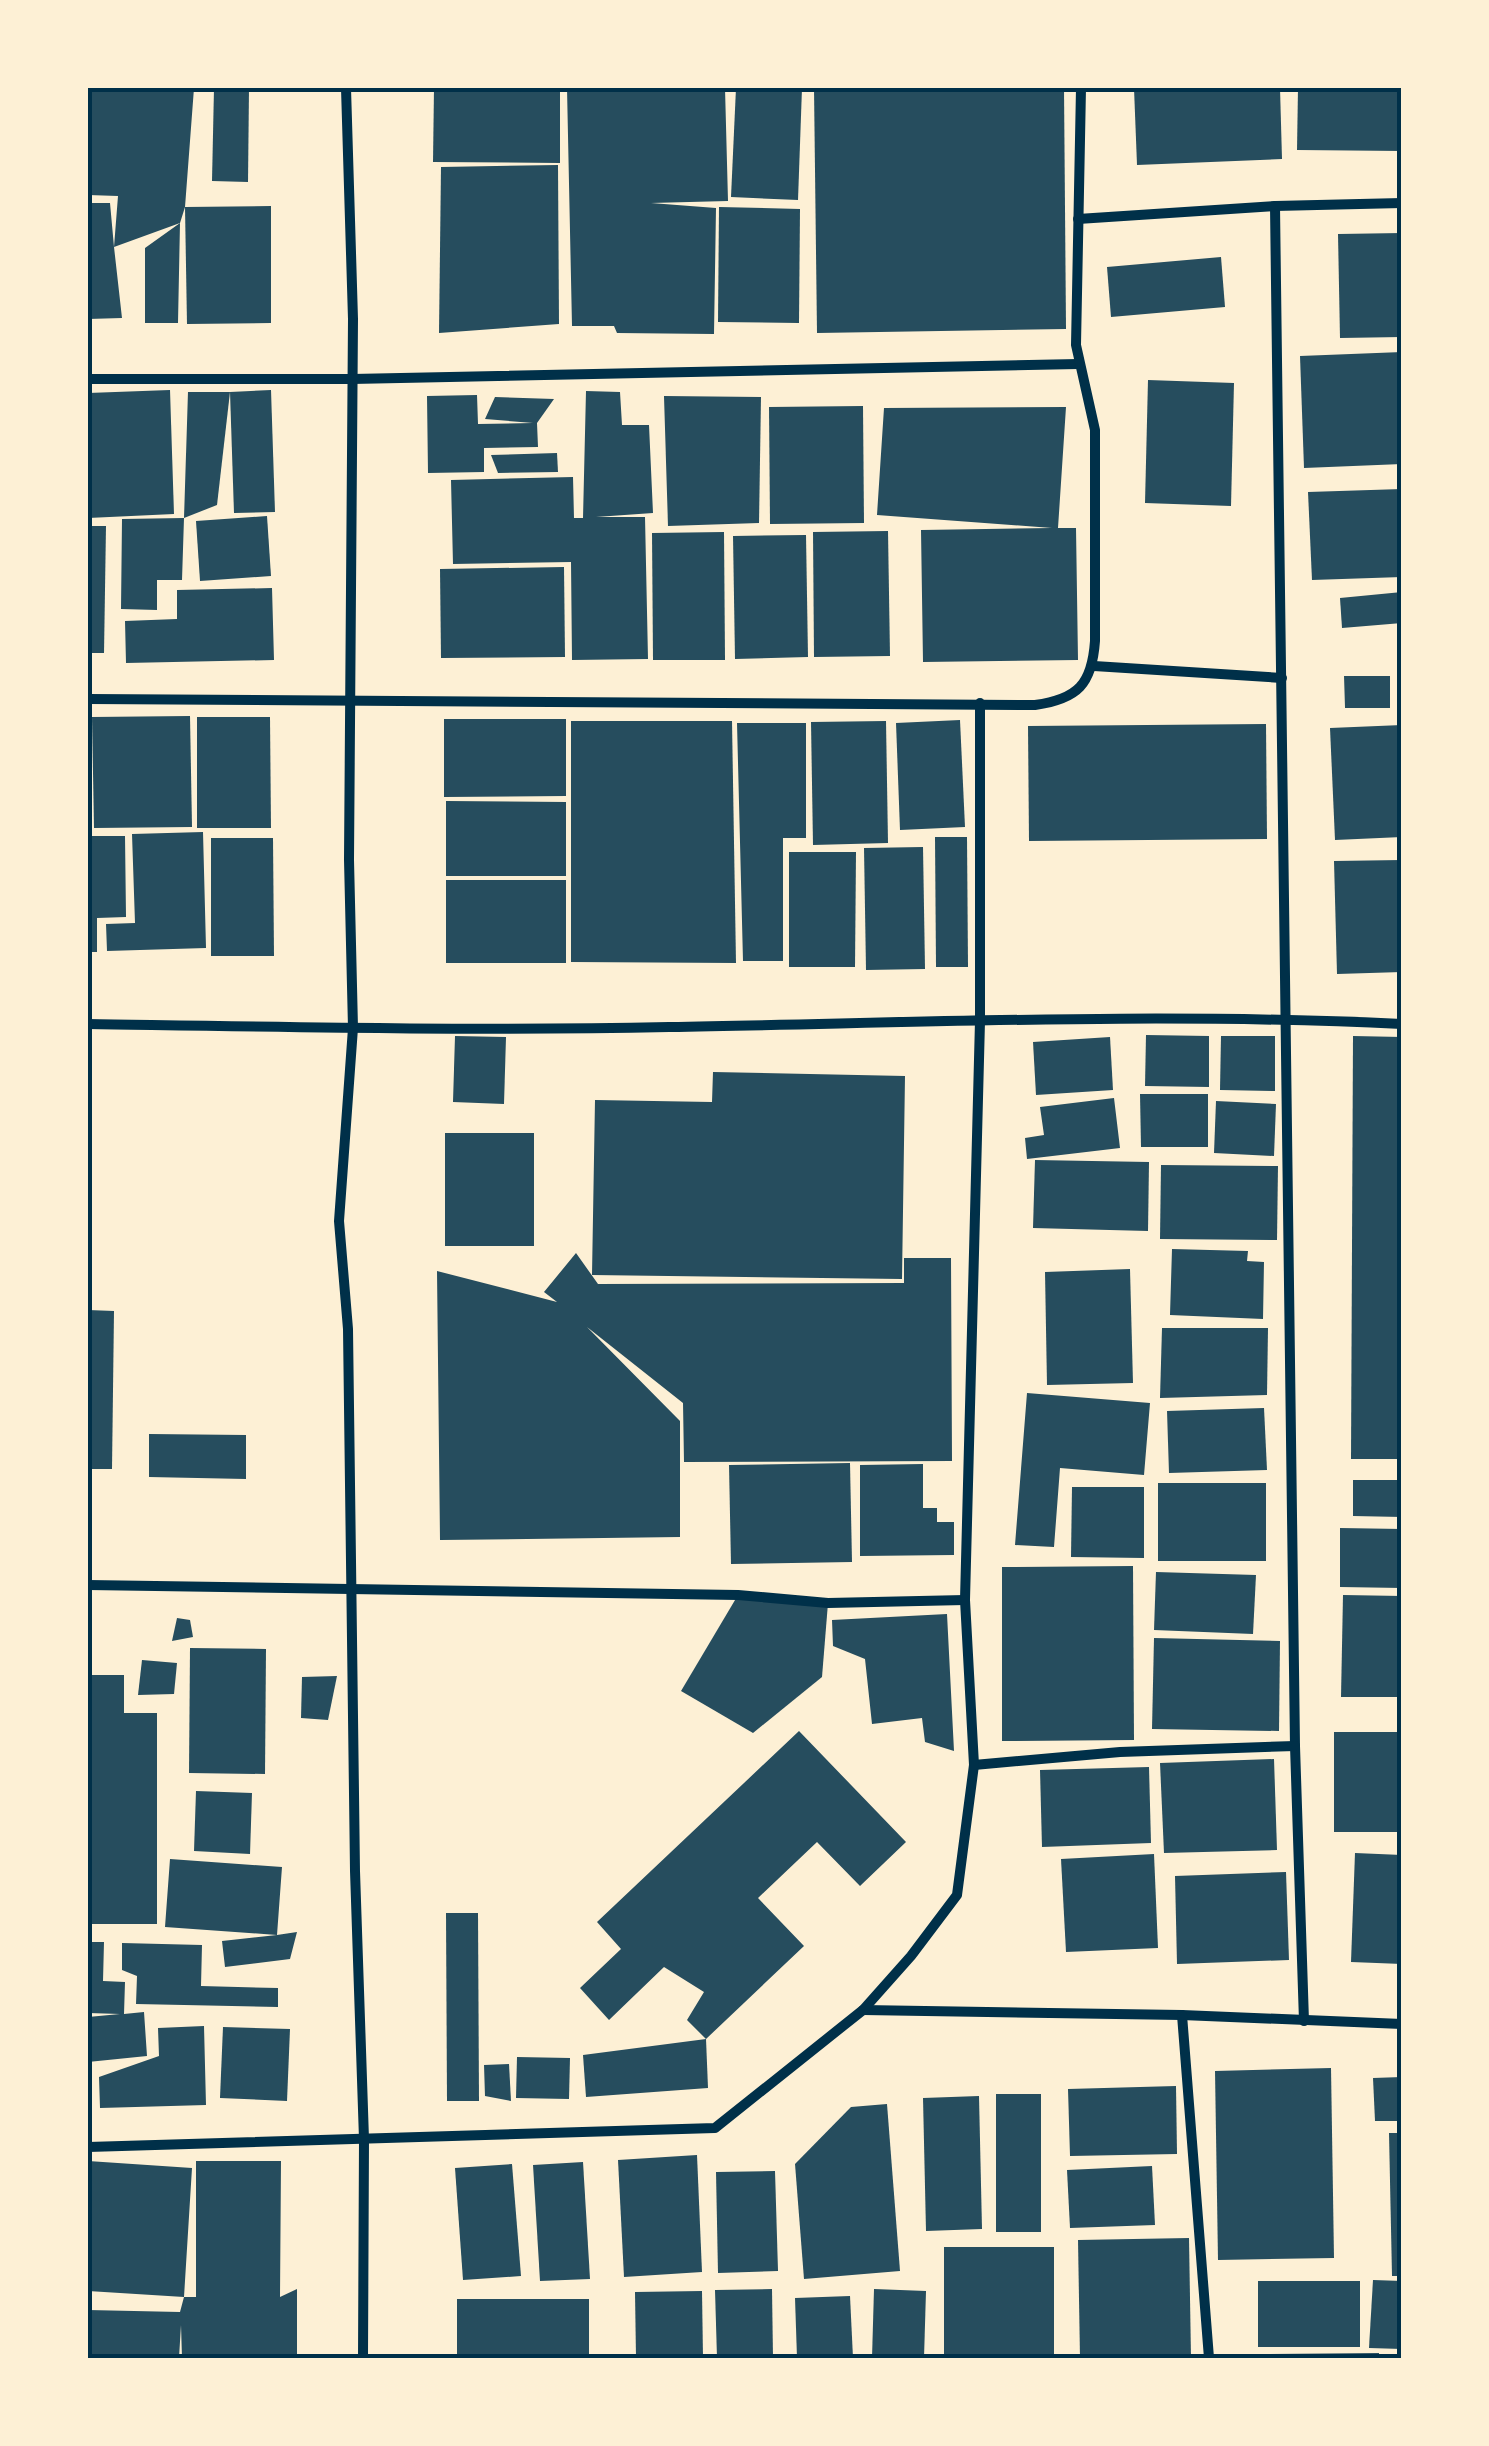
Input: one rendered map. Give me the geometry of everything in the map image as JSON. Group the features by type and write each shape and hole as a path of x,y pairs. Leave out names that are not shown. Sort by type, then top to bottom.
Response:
{"street":[{"path":"346,88 352,379 354,1028 339,1221 348,1329 354,1587 355,1871 364,2139 363,2358"},
{"path":"88,699 1035,704 1061,701 1081,688 1094,666 1094,430 1078,364 1081,88"},
{"path":"1078,219 1275,206 1402,204"},
{"path":"1275,206 1295,1746 1304,2022"},
{"path":"88,379 352,379 1078,364"},
{"path":"1094,666 1282,678"},
{"path":"88,2147 715,2128 863,2010 911,1956 957,1894 974,1765 965,1600 980,1021 980,703"},
{"path":"88,1024 664,1028 1286,1018 1402,1024"},
{"path":"88,1585 738,1595 828,1603 965,1600"},
{"path":"974,1765 1120,1752 1295,1746"},
{"path":"863,2010 1182,2015 1402,2024"},
{"path":"1182,2015 1209,2358"}],"building":[{"path":"91,88 194,88 185,207 180,223 114,247 118,196 88,195"},
{"path":"214,88 249,88 248,182 212,181"},
{"path":"434,88 560,88 560,163 433,162"},
{"path":"567,88 725,88 728,201 651,203 716,208 714,334 617,333 614,326 572,326"},
{"path":"736,88 802,88 798,200 731,197"},
{"path":"814,88 1064,88 1066,329 817,333"},
{"path":"1134,88 1280,88 1282,159 1137,165"},
{"path":"1298,88 1402,88 1402,151 1297,150"},
{"path":"558,165 559,324 439,333 441,167"},
{"path":"88,203 110,203 122,318 88,319"},
{"path":"271,206 271,323 187,324 185,207"},
{"path":"719,207 800,209 799,323 718,322"},
{"path":"180,223 178,323 145,323 145,248"},
{"path":"1402,233 1402,337 1340,338 1338,234"},
{"path":"1221,257 1225,307 1111,317 1107,267"},
{"path":"1402,352 1402,464 1304,468 1300,356"},
{"path":"1148,380 1234,383 1231,506 1145,503"},
{"path":"170,390 174,514 88,518 88,393"},
{"path":"271,390 275,512 234,513 230,392"},
{"path":"586,391 620,392 622,425 649,425 653,513 596,517 645,517 648,659 572,660 571,562 453,564 451,480 573,477 574,518 583,518"},
{"path":"188,392 230,392 217,505 184,518"},
{"path":"477,395 478,424 533,423 485,419 495,397 554,399 537,423 538,447 484,448 484,472 428,473 427,396"},
{"path":"664,396 761,397 759,523 668,526"},
{"path":"863,406 864,523 770,524 769,407"},
{"path":"1066,407 1058,528 1076,528 1078,660 923,662 921,530 1052,528 877,515 884,408"},
{"path":"557,453 558,472 498,473 491,455"},
{"path":"1402,489 1402,577 1312,580 1308,492"},
{"path":"267,516 271,576 200,581 196,521"},
{"path":"184,518 182,580 157,580 157,610 121,609 122,519"},
{"path":"88,526 106,526 104,653 88,653"},
{"path":"888,531 890,656 814,657 813,532"},
{"path":"724,532 725,660 653,660 652,533"},
{"path":"806,535 808,657 735,659 733,536"},
{"path":"564,567 565,657 441,658 440,569"},
{"path":"272,588 274,660 126,663 125,621 177,619 177,590"},
{"path":"1402,592 1402,623 1342,628 1340,598"},
{"path":"1344,676 1390,676 1390,708 1345,708"},
{"path":"190,716 192,827 94,828 92,717"},
{"path":"197,717 270,717 271,828 197,828"},
{"path":"444,719 566,719 566,796 444,797"},
{"path":"960,720 965,827 900,830 896,723"},
{"path":"571,721 732,721 736,963 571,962"},
{"path":"886,721 888,843 813,845 811,722"},
{"path":"737,723 806,723 806,838 783,838 783,961 743,961"},
{"path":"1266,724 1267,839 1029,841 1028,726"},
{"path":"1402,725 1402,837 1335,840 1330,728"},
{"path":"446,801 566,802 566,876 446,876"},
{"path":"203,832 206,948 107,951 106,924 135,923 132,834"},
{"path":"88,836 125,836 126,917 97,918 97,952 88,952"},
{"path":"935,837 967,837 968,967 936,967"},
{"path":"211,838 273,838 274,956 211,956"},
{"path":"923,847 925,969 866,970 864,848"},
{"path":"789,852 856,852 855,967 789,967"},
{"path":"1402,860 1402,972 1337,974 1334,861"},
{"path":"446,880 566,880 566,963 446,963"},
{"path":"1146,1035 1209,1036 1209,1087 1145,1086"},
{"path":"455,1036 506,1037 504,1104 453,1102"},
{"path":"1221,1036 1275,1036 1275,1091 1220,1090"},
{"path":"1353,1036 1402,1037 1402,1459 1351,1459"},
{"path":"1110,1037 1113,1090 1036,1095 1033,1042"},
{"path":"713,1072 905,1076 902,1279 592,1275 595,1100 712,1102"},
{"path":"1140,1094 1208,1094 1208,1147 1141,1147"},
{"path":"1114,1098 1120,1148 1027,1159 1025,1138 1044,1135 1040,1107"},
{"path":"1216,1101 1276,1104 1274,1156 1214,1153"},
{"path":"445,1133 534,1133 534,1246 445,1246"},
{"path":"1035,1160 1149,1162 1148,1231 1033,1228"},
{"path":"1161,1165 1278,1166 1277,1240 1160,1239"},
{"path":"1172,1249 1248,1251 1247,1261 1264,1262 1263,1319 1170,1315"},
{"path":"576,1253 598,1284 904,1283 904,1258 951,1258 952,1461 684,1462 683,1403 587,1327 680,1421 680,1537 440,1540 437,1271 557,1302 544,1292"},
{"path":"1130,1269 1133,1383 1047,1385 1045,1272"},
{"path":"88,1310 114,1311 112,1469 88,1469"},
{"path":"1162,1328 1268,1328 1267,1395 1160,1398"},
{"path":"1027,1393 1150,1403 1144,1475 1060,1468 1054,1547 1015,1545"},
{"path":"1264,1408 1267,1470 1169,1473 1167,1411"},
{"path":"149,1434 246,1435 246,1479 149,1477"},
{"path":"850,1463 852,1562 731,1564 729,1465"},
{"path":"923,1464 923,1508 937,1508 937,1522 954,1522 954,1555 860,1556 860,1465"},
{"path":"1353,1480 1402,1480 1402,1517 1353,1516"},
{"path":"1158,1483 1266,1483 1266,1561 1158,1561"},
{"path":"1072,1487 1144,1487 1144,1558 1071,1557"},
{"path":"1340,1528 1402,1529 1402,1588 1340,1587"},
{"path":"1133,1566 1134,1740 1002,1741 1002,1567"},
{"path":"1156,1572 1256,1575 1253,1634 1154,1630"},
{"path":"738,1595 828,1603 822,1677 753,1733 681,1691"},
{"path":"1343,1595 1402,1596 1402,1697 1341,1697"},
{"path":"947,1614 954,1751 925,1742 922,1718 872,1724 865,1659 833,1646 832,1620"},
{"path":"177,1618 190,1620 193,1637 172,1641"},
{"path":"1154,1638 1280,1641 1279,1731 1152,1729"},
{"path":"190,1648 266,1649 265,1774 189,1773"},
{"path":"142,1660 177,1663 174,1694 138,1695"},
{"path":"88,1675 124,1675 124,1713 157,1713 157,1924 88,1924"},
{"path":"337,1676 328,1720 301,1718 302,1677"},
{"path":"799,1731 906,1842 860,1886 817,1842 758,1898 804,1946 706,2039 687,2020 704,1992 664,1967 609,2020 580,1988 621,1949 597,1922"},
{"path":"1334,1732 1402,1732 1402,1832 1334,1832"},
{"path":"1274,1759 1277,1850 1164,1853 1160,1763"},
{"path":"1149,1767 1151,1843 1042,1847 1040,1770"},
{"path":"196,1791 252,1793 250,1854 194,1851"},
{"path":"1355,1853 1402,1855 1402,1964 1351,1962"},
{"path":"1154,1854 1158,1948 1066,1952 1061,1859"},
{"path":"170,1859 282,1867 277,1935 165,1927"},
{"path":"1286,1872 1289,1960 1177,1964 1175,1876"},
{"path":"446,1913 478,1913 479,2101 447,2101"},
{"path":"297,1932 290,1959 225,1967 222,1941"},
{"path":"88,1942 104,1942 103,1981 125,1982 124,2014 144,2012 147,2056 88,2062 88,2017 120,2014 88,2013"},
{"path":"122,1943 202,1945 201,1986 278,1988 278,2007 136,2004 137,1976 122,1970"},
{"path":"204,2026 206,2105 100,2108 99,2077 159,2056 158,2028"},
{"path":"223,2027 290,2029 287,2101 220,2098"},
{"path":"706,2039 708,2088 586,2097 583,2055"},
{"path":"517,2057 570,2058 569,2099 516,2098"},
{"path":"509,2064 511,2101 485,2096 484,2065"},
{"path":"1331,2068 1334,2258 1218,2260 1215,2071"},
{"path":"1402,2077 1402,2121 1375,2121 1373,2078"},
{"path":"1176,2086 1177,2154 1070,2156 1068,2089"},
{"path":"996,2094 1041,2094 1041,2232 996,2232"},
{"path":"979,2096 982,2229 926,2231 923,2098"},
{"path":"887,2104 900,2271 804,2279 795,2164 851,2107"},
{"path":"1389,2133 1402,2133 1402,2276 1392,2276"},
{"path":"697,2155 702,2272 624,2277 618,2160"},
{"path":"88,2161 192,2168 184,2297 88,2291"},
{"path":"196,2161 281,2161 280,2297 297,2289 297,2358 182,2358 181,2325 179,2358 88,2358 88,2310 180,2312 184,2297 196,2297"},
{"path":"583,2162 590,2279 540,2281 533,2165"},
{"path":"512,2164 521,2276 463,2280 455,2168"},
{"path":"1152,2166 1155,2225 1070,2228 1067,2170"},
{"path":"775,2171 778,2271 718,2273 716,2172"},
{"path":"1189,2238 1191,2358 1080,2358 1078,2240"},
{"path":"944,2247 1054,2247 1054,2358 944,2358"},
{"path":"1373,2280 1402,2281 1402,2349 1369,2348"},
{"path":"1258,2281 1360,2281 1360,2347 1258,2347"},
{"path":"772,2289 773,2358 717,2358 715,2290"},
{"path":"874,2289 926,2291 924,2358 872,2358"},
{"path":"702,2291 703,2358 636,2358 635,2292"},
{"path":"850,2296 853,2358 797,2358 795,2298"},
{"path":"457,2299 589,2299 589,2358 457,2358"},
{"path":"1379,2353 1379,2358 1259,2358 1258,2354"}]}
